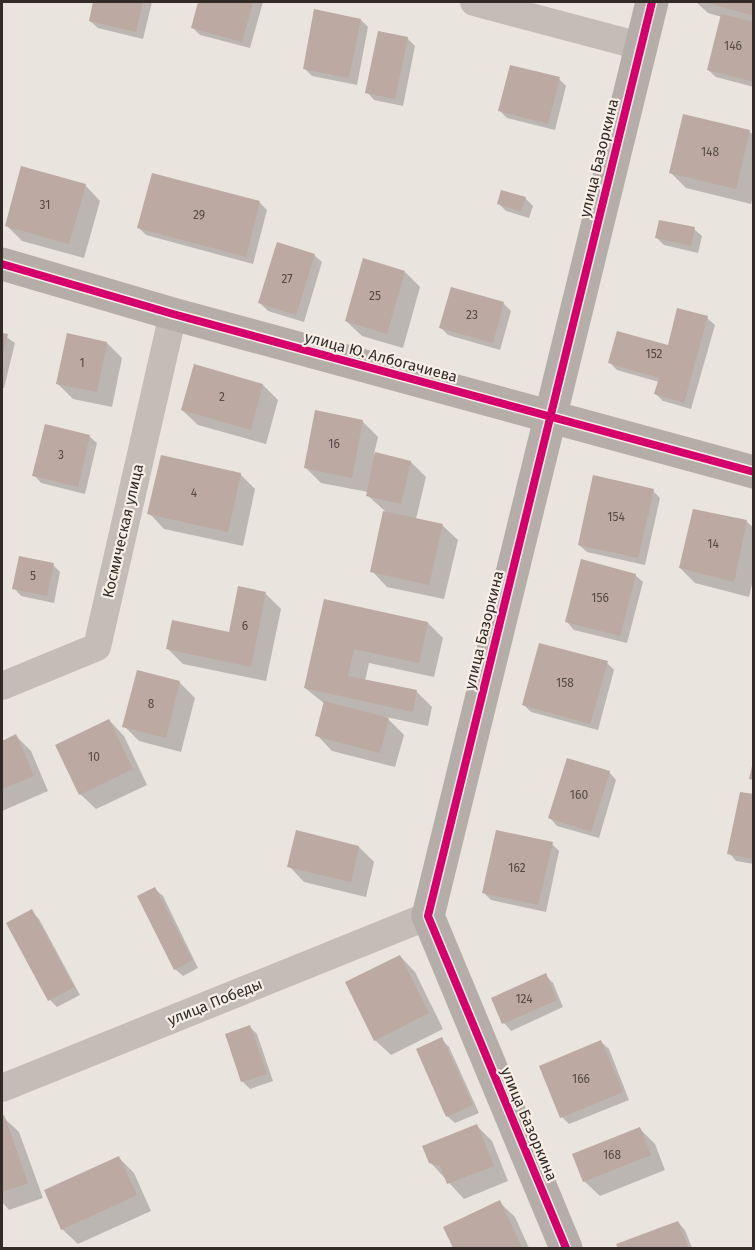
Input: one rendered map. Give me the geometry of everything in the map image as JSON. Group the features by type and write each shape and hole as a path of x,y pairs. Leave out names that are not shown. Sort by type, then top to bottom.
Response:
{"street":[{"path":"474,2 640,46"},
{"name":"улица Базоркина","path":"566,1248 428,916 652,2"},
{"name":"улица Ю. Албогачиева","path":"2,264 173,314 753,472"},
{"name":"Космическая улица","path":"2,686 97,646 173,314"},
{"name":"улица Победы","path":"2,1088 428,916"}],"building":[{"path":"93,2 143,2 136,32 89,21"},
{"path":"198,2 253,2 242,42 191,28"},
{"path":"705,2 754,2 754,16"},
{"path":"314,9 361,19 349,78 303,69"},
{"path":"721,14 754,22 754,82 707,70"},
{"path":"378,31 408,37 395,99 365,93"},
{"path":"510,65 560,77 548,124 498,111"},
{"path":"683,114 750,130 736,189 669,173"},
{"path":"21,166 86,184 69,244 5,226"},
{"path":"152,173 260,201 246,257 137,228"},
{"path":"501,190 526,197 521,211 497,204"},
{"path":"659,220 695,227 691,246 655,238"},
{"path":"277,242 315,254 296,315 258,303"},
{"path":"363,258 405,271 387,334 345,321"},
{"path":"451,287 504,302 493,343 439,328"},
{"path":"677,308 708,316 684,403 654,394 659,378 608,363 617,331 668,345"},
{"path":"2,333 8,334 2,357"},
{"path":"67,333 107,342 97,392 56,384"},
{"path":"194,364 263,384 251,430 181,410"},
{"path":"315,410 363,420 352,478 304,468"},
{"path":"45,424 90,435 78,487 32,476"},
{"path":"375,452 411,461 401,504 366,496"},
{"path":"161,455 241,473 228,532 147,514"},
{"path":"593,475 654,489 638,558 578,545"},
{"path":"693,509 747,520 734,582 679,568"},
{"path":"383,511 443,524 429,585 370,572"},
{"path":"19,556 54,563 47,596 12,589"},
{"path":"581,559 636,574 620,636 565,622"},
{"path":"238,586 266,592 251,667 166,649 172,620 229,632"},
{"path":"324,599 428,622 419,663 354,649 348,676 417,690 413,712 304,688"},
{"path":"539,643 608,661 590,724 522,705"},
{"path":"137,670 180,681 166,738 122,727"},
{"path":"324,701 389,718 380,753 315,736"},
{"path":"109,719 133,769 79,795 55,745"},
{"path":"16,734 34,776 2,789 2,741"},
{"path":"567,758 610,771 591,832 548,818"},
{"path":"754,762 754,780 749,779"},
{"path":"740,792 754,794 754,859 727,854"},
{"path":"296,830 359,846 351,882 287,867"},
{"path":"496,830 553,842 538,905 482,893"},
{"path":"155,887 192,960 174,970 137,896"},
{"path":"32,909 74,987 48,1001 6,923"},
{"path":"400,955 429,1013 374,1041 345,982"},
{"path":"546,973 557,1000 502,1024 491,998"},
{"path":"250,1025 267,1074 241,1082 225,1034"},
{"path":"442,1037 473,1105 446,1117 416,1049"},
{"path":"601,1040 623,1092 560,1118 539,1066"},
{"path":"4,1115 28,1183 2,1192 2,1116"},
{"path":"477,1124 494,1166 447,1184 440,1166 429,1163 422,1146"},
{"path":"640,1127 651,1155 583,1182 572,1154"},
{"path":"119,1156 137,1195 61,1230 44,1190"},
{"path":"500,1200 522,1248 453,1248 443,1227"},
{"path":"678,1221 689,1248 618,1248 616,1244"}],"cycle path":[{"path":"566,1248 428,916 652,2"},
{"path":"2,264 173,314 754,472"}]}
